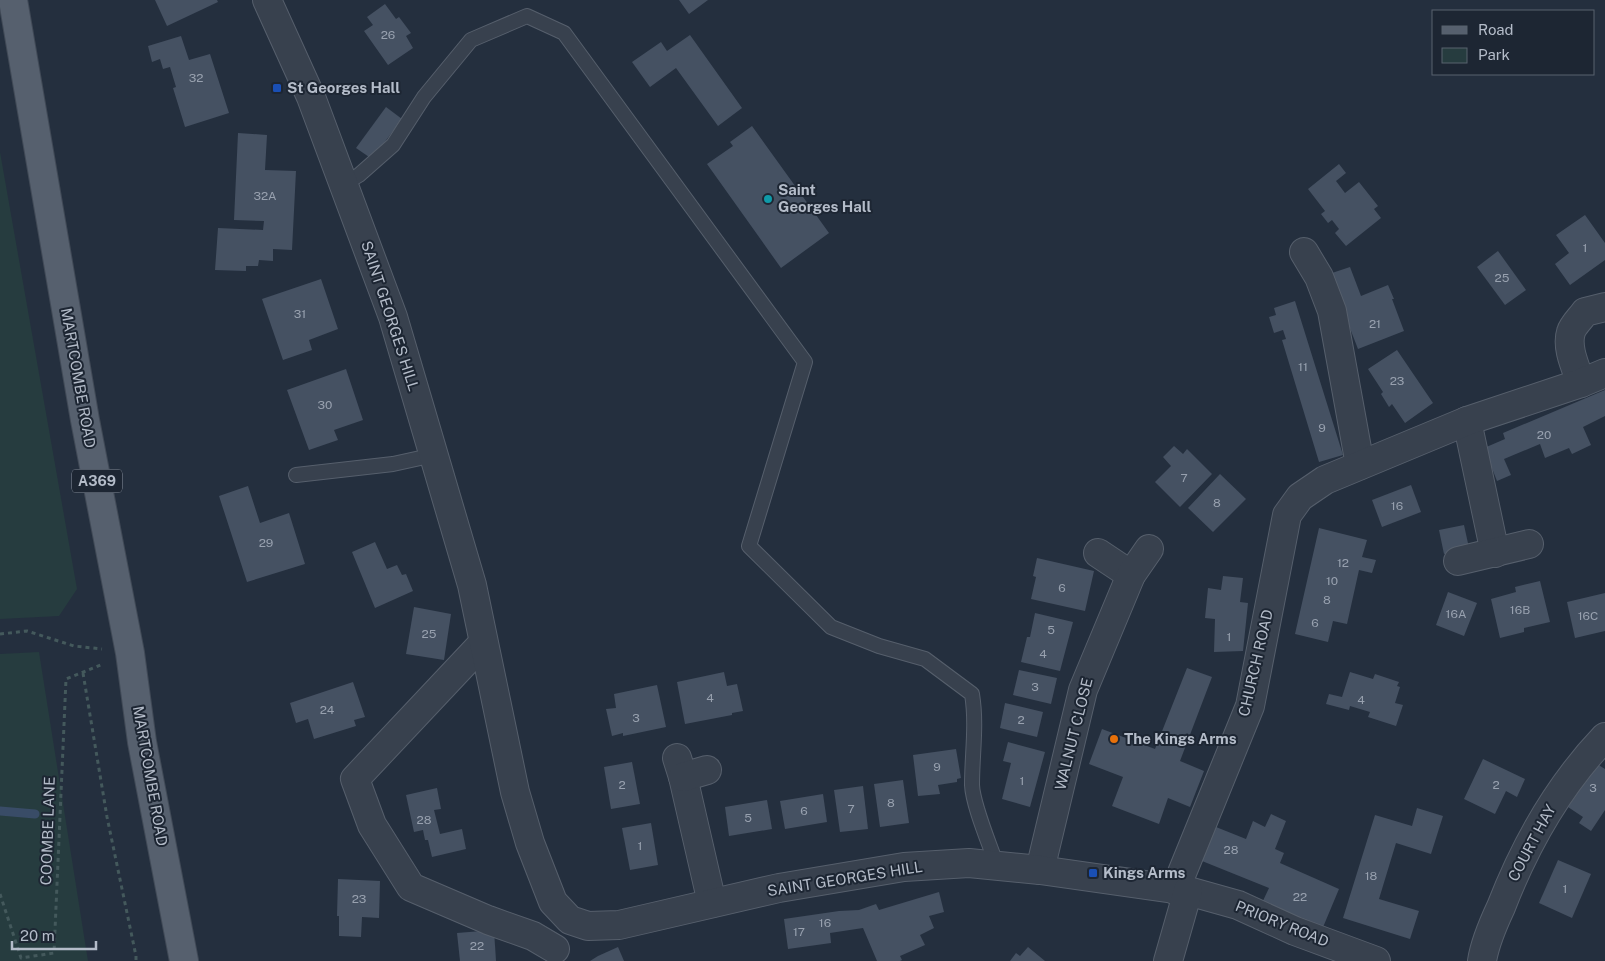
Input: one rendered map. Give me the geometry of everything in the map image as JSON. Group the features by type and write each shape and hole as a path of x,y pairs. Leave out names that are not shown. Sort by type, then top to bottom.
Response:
{"main road":[{"name":"MARTCOMBE ROAD","path":"13,0 85,420 130,653 142,742 184,961"}],"street":[{"name":"SAINT GEORGES HILL","path":"267,0 311,97 395,322 472,585 515,792 530,843 553,902 570,920 588,926 619,925 779,888 904,867 969,863 1040,870 1182,891"},
{"path":"1304,252 1319,277 1332,311 1360,465"},
{"path":"1593,378 1572,357 1571,331 1585,312 1605,307"},
{"name":"CHURCH ROAD","path":"1168,961 1182,891 1250,706 1287,515 1300,497 1325,480 1467,421 1593,378"},
{"path":"1467,421 1495,553"},
{"path":"1458,561 1529,544"},
{"name":"WALNUT CLOSE","path":"1040,870 1082,690 1131,575 1149,549"},
{"path":"1098,552 1131,575"},
{"path":"484,642 355,779 372,825 411,887 488,920 533,936 550,955 570,920"},
{"name":"COURT HAY","path":"1482,961 1484,948 1512,877 1545,814 1590,752 1605,737"},
{"path":"689,768 712,903"},
{"name":"PRIORY ROAD","path":"1182,891 1238,905 1295,931 1376,961"}],"lane":[{"path":"344,184 359,175 393,145 424,97 471,40 527,16 564,33 805,362 749,546 831,628 879,646 925,659 972,694 976,714 972,787 997,866"},
{"path":"296,475 393,464 434,456"}],"path":[{"path":"0,634 27,630 74,646 130,653"},
{"name":"COOMBE LANE","path":"0,894 21,958 54,953 66,679 130,653"},
{"path":"83,673 107,817 136,961"}],"green space":[{"path":"0,152 77,589 59,616 0,619"},
{"path":"39,652 88,961 0,961 0,654"}],"building":[{"path":"155,0 217,0 218,2 167,26"},
{"path":"679,0 708,0 689,14"},
{"path":"385,4 396,19 399,17 411,33 406,36 413,48 388,65 364,31 373,25 367,17"},
{"path":"690,35 742,108 718,126 676,68 650,87 632,62 661,42 667,51"},
{"path":"181,36 189,60 210,54 229,113 185,127 173,88 176,87 170,67 163,69 160,59 152,62 148,46"},
{"path":"386,107 402,119 372,159 356,148"},
{"name":"Saint Georges Hall","path":"752,126 829,233 781,268 707,164 733,146 730,142"},
{"path":"238,133 267,135 265,170 296,171 292,250 273,249 273,261 259,260 258,266 246,266 246,271 215,270 218,228 263,230 264,221 234,220"},
{"path":"1339,164 1346,173 1336,181 1345,193 1359,182 1378,206 1374,209 1381,218 1346,246 1335,233 1339,229 1332,220 1328,223 1321,214 1325,211 1308,189"},
{"path":"1585,215 1605,243 1605,260 1570,285 1555,264 1569,253 1556,235"},
{"path":"1498,251 1526,290 1505,305 1477,267"},
{"path":"1350,267 1361,296 1388,285 1404,331 1358,349 1329,274"},
{"path":"321,279 338,329 309,340 312,350 283,360 262,299"},
{"path":"1295,301 1343,455 1319,462 1282,340 1286,339 1283,330 1274,333 1269,317 1276,315 1274,308"},
{"path":"1397,350 1433,403 1405,423 1392,404 1389,407 1381,394 1383,392 1368,369"},
{"path":"346,369 363,420 334,430 338,440 309,450 287,390"},
{"path":"1605,390 1605,416 1583,427 1591,445 1572,454 1569,448 1545,458 1540,444 1504,459 1511,475 1497,481 1484,448 1505,439 1503,433"},
{"path":"1174,446 1183,454 1187,449 1212,474 1180,507 1155,482 1171,466 1163,457"},
{"path":"1220,474 1246,499 1213,532 1188,508"},
{"path":"1411,485 1421,512 1382,527 1372,500"},
{"path":"248,486 260,523 289,513 305,564 247,582 219,496"},
{"path":"1464,525 1469,548 1444,554 1439,530"},
{"path":"1319,528 1367,540 1362,557 1376,560 1372,573 1359,570 1347,624 1333,621 1328,642 1295,634"},
{"path":"375,542 387,569 397,565 402,575 406,574 413,591 375,608 352,552"},
{"path":"1037,558 1094,571 1085,611 1031,599 1036,577 1033,576"},
{"path":"1223,576 1243,578 1240,602 1248,603 1243,651 1214,652 1215,619 1205,618 1208,588 1221,590"},
{"path":"1540,581 1550,622 1524,628 1524,632 1500,638 1491,599 1516,592 1515,587"},
{"path":"1448,592 1477,603 1464,636 1436,625"},
{"path":"1605,593 1605,631 1575,638 1567,602"},
{"path":"414,607 451,614 444,660 406,654"},
{"path":"1035,613 1073,622 1060,671 1021,662 1027,637 1030,637"},
{"name":"The Kings Arms","path":"1187,668 1212,677 1180,761 1204,771 1190,807 1168,798 1159,824 1112,806 1123,777 1089,764 1102,729 1155,749"},
{"path":"1019,670 1057,678 1051,704 1013,695"},
{"path":"724,672 727,686 737,684 743,711 685,724 677,682"},
{"path":"1350,672 1373,679 1375,674 1399,682 1397,686 1400,687 1395,703 1403,705 1396,726 1368,717 1370,712 1350,706 1349,710 1326,704 1329,694 1342,697"},
{"path":"353,682 365,717 354,720 356,726 314,739 308,719 296,723 290,703"},
{"path":"657,685 666,727 623,736 623,733 612,736 606,709 616,708 614,694"},
{"path":"1005,703 1043,712 1037,737 1000,728"},
{"path":"1008,742 1045,752 1030,807 1002,799 1011,763 1003,761"},
{"path":"956,749 961,778 957,779 957,782 938,785 940,794 918,796 913,755"},
{"path":"1483,759 1525,779 1517,797 1506,791 1495,814 1464,799"},
{"path":"632,762 640,804 611,809 604,767"},
{"path":"1597,764 1605,769 1605,810 1591,831 1579,823 1583,817 1568,807"},
{"path":"903,780 909,823 880,827 874,784"},
{"path":"863,786 868,829 840,832 834,790"},
{"path":"437,788 441,809 434,810 440,834 462,829 466,849 432,857 428,840 425,840 423,830 414,832 406,795"},
{"path":"823,794 827,822 785,829 780,801"},
{"path":"767,800 772,829 729,836 725,807"},
{"path":"1417,808 1443,816 1431,854 1396,843 1379,899 1419,911 1410,939 1343,918 1375,815 1412,826"},
{"path":"1271,814 1286,821 1275,849 1284,853 1280,863 1339,889 1321,932 1261,905 1269,888 1202,861 1216,827 1246,839 1253,821 1265,827"},
{"path":"651,823 658,865 630,870 622,828"},
{"path":"1558,860 1591,874 1572,918 1539,903"},
{"path":"338,879 380,881 379,918 362,917 361,937 339,936 339,916 337,916"},
{"path":"939,892 944,912 929,916 934,928 920,935 925,945 900,956 902,960 900,961 877,961 863,928 830,933 831,943 788,949 784,919 859,910 876,904 879,910"},
{"path":"494,930 496,961 460,961 457,933"},
{"path":"618,947 624,961 590,961 598,956"},
{"path":"1028,947 1045,961 1010,961 1016,953 1020,956"}],"waterway":[{"path":"0,811 35,814"}],"place":[{"name":"St Georges Hall","path":"277,88"},
{"name":"Saint Georges Hall","path":"768,199"},
{"name":"The Kings Arms","path":"1114,739"},
{"name":"Kings Arms","path":"1093,873"}]}
